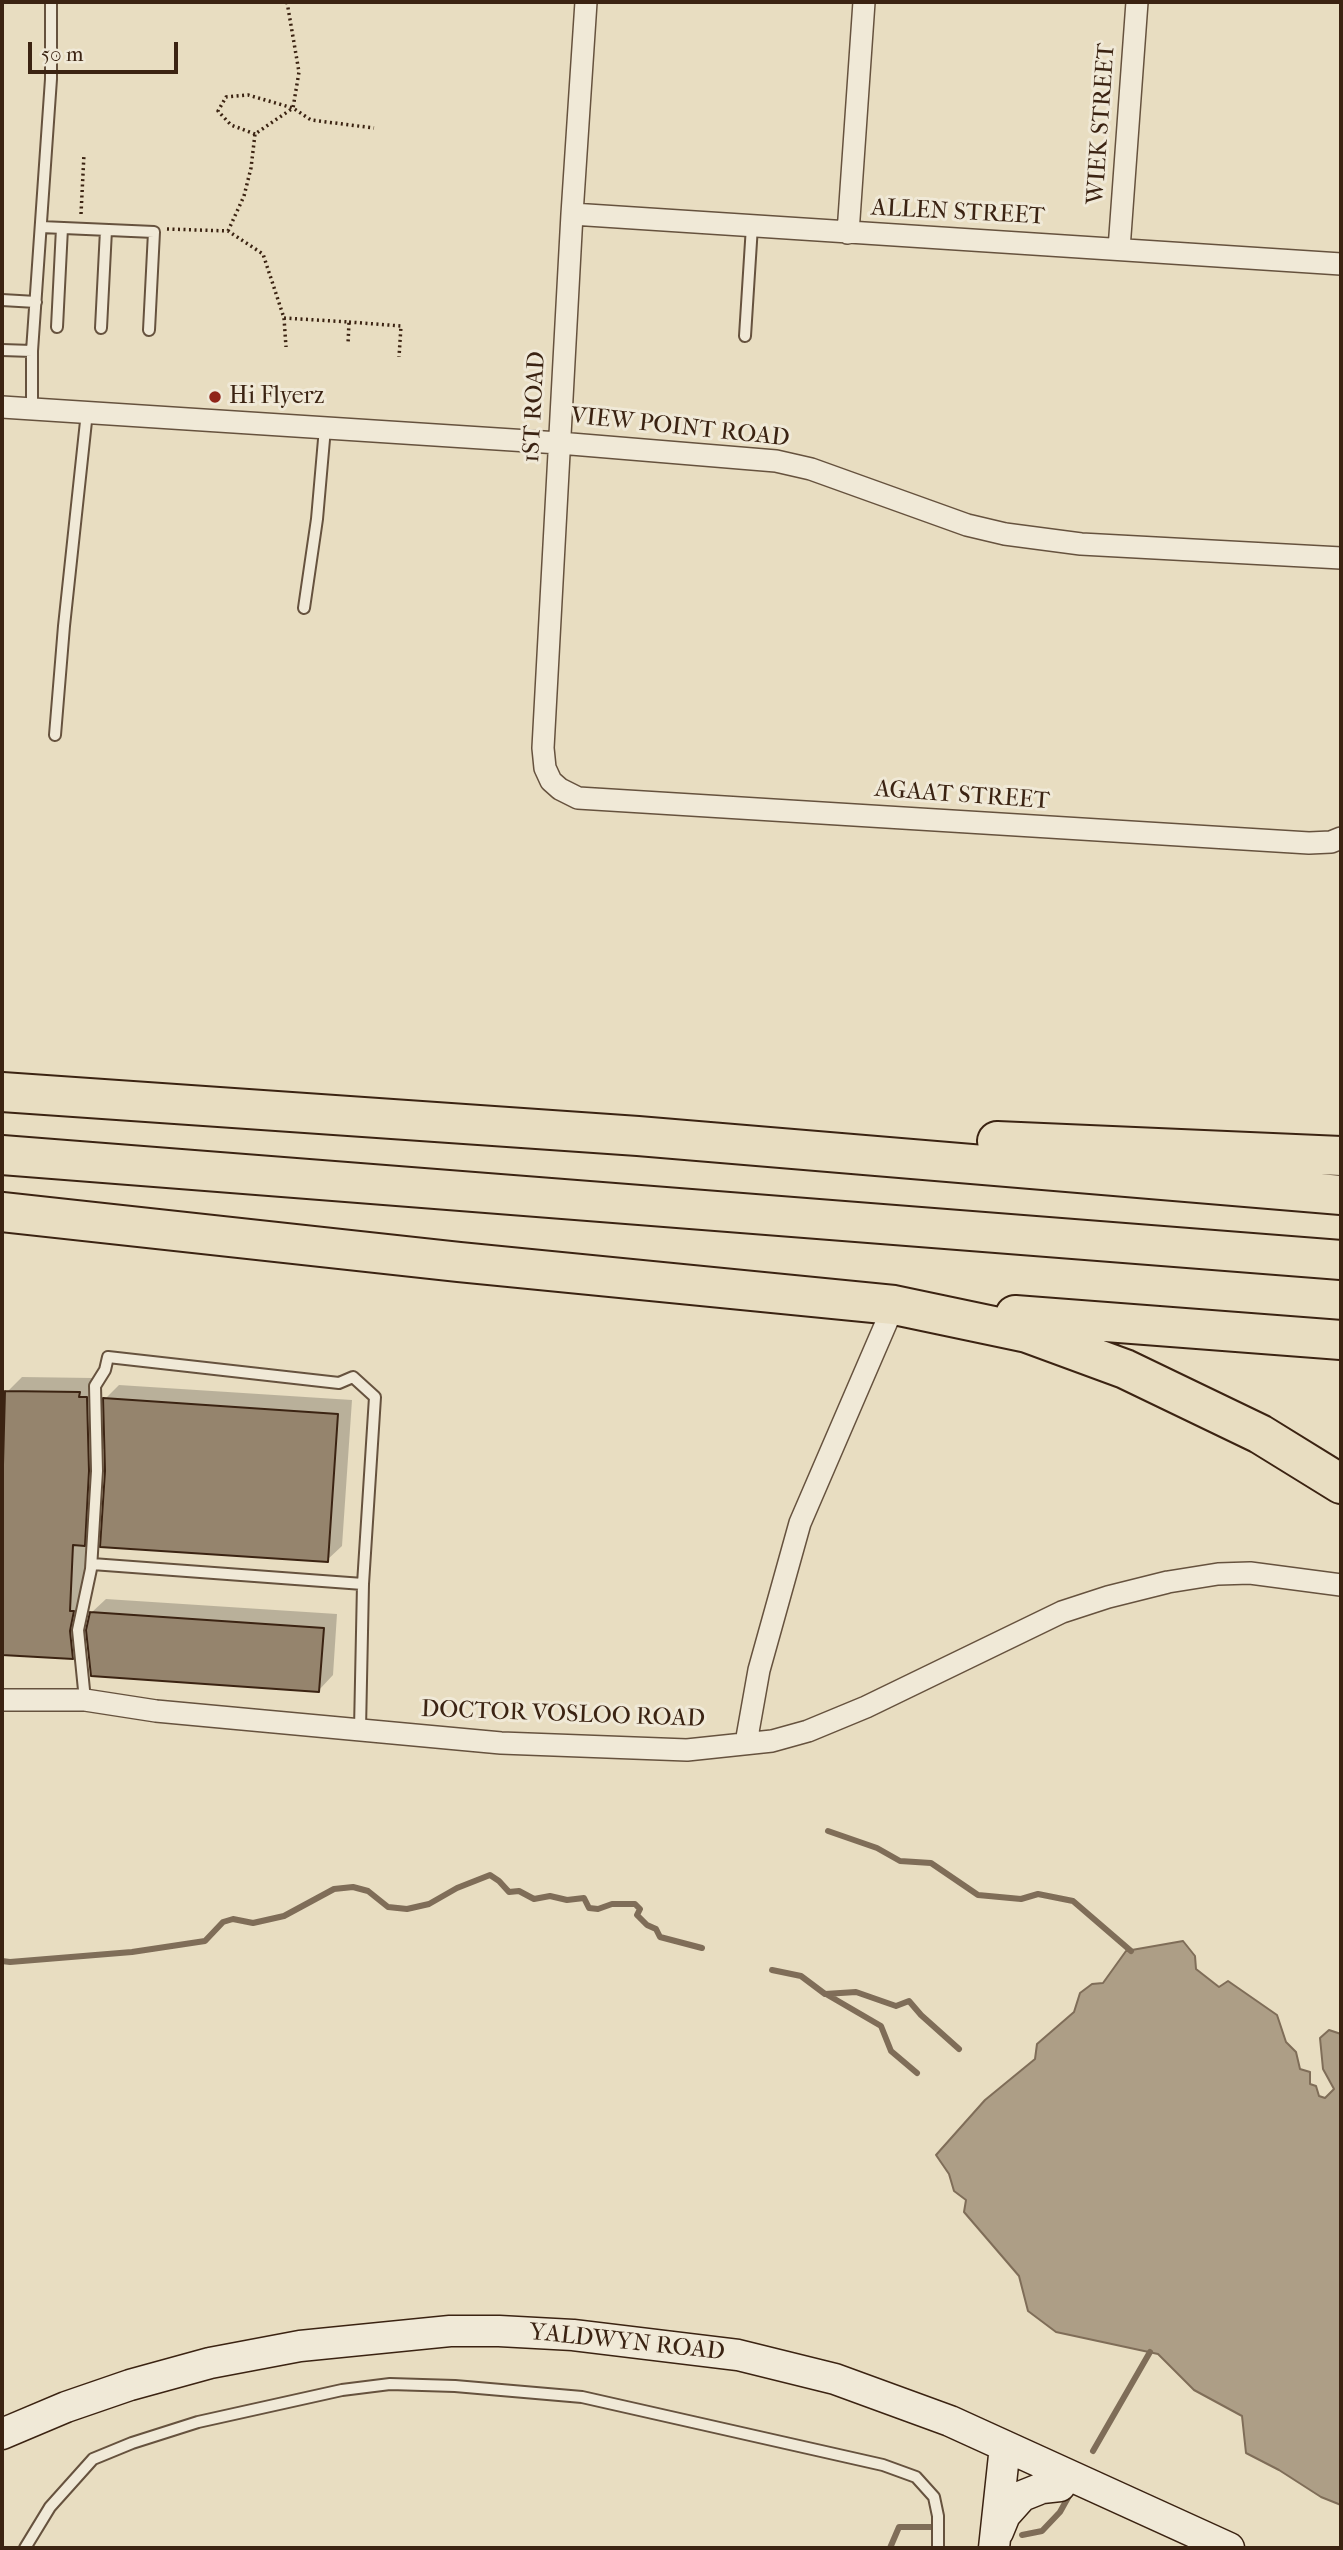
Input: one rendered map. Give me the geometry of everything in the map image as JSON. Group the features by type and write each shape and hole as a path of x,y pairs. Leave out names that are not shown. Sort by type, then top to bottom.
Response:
{"highway":[{"path":"2,1092 638,1136 1341,1195"},
{"path":"638,1136 960,1140 1341,1156"},
{"path":"2,1155 1341,1260"},
{"path":"2,1212 894,1306 1341,1340"},
{"path":"894,1306 1027,1333 1125,1369 1260,1434 1341,1483"}],"main road":[{"name":"YALDWYN ROAD","path":"2,2434 66,2407 130,2385 210,2363 300,2346 450,2331 499,2331 640,2342 738,2354 779,2363 902,2402 1060,2486 1197,2548"},
{"name":"YALDWYN ROAD","path":"2,2446 74,2416 208,2375 350,2350 402,2345 479,2342 568,2345 753,2373 831,2394 1004,2454 1229,2548"},
{"path":"994,2545 1004,2454"},
{"path":"994,2545 1014,2503 1030,2491 1060,2486"}],"street":[{"name":"1ST ROAD","path":"578,798 551,781 545,768 543,748 586,2"},
{"path":"848,233 864,2"},
{"name":"WIEK STREET","path":"1119,249 1137,2"},
{"name":"ALLEN STREET","path":"572,214 1341,264"},
{"name":"VIEW POINT ROAD","path":"2,407 559,443 776,461 811,469 967,525 1040,540 1341,558"},
{"name":"AGAAT STREET","path":"578,798 1295,843 1331,842 1341,838"},
{"path":"746,1743 759,1670 800,1523 894,1306"},
{"name":"DOCTOR VOSLOO ROAD","path":"2,1700 85,1700 156,1711 501,1743 687,1750 772,1741 836,1720 1062,1612 1108,1597 1168,1582 1218,1574 1250,1573 1341,1585"}],"lane":[{"path":"32,408 32,351 51,79 51,2"},
{"path":"745,336 751,226"},
{"path":"41,228 154,232 149,330"},
{"path":"57,327 62,228"},
{"path":"101,328 107,230"},
{"path":"2,300 36,302"},
{"path":"2,350 32,351"},
{"path":"55,735 87,412"},
{"path":"304,608 317,519 325,428"},
{"path":"85,1700 78,1630 92,1564 97,1471 95,1386 105,1370 108,1357 339,1383 353,1377 375,1397 363,1584 360,1728"},
{"path":"92,1564 363,1584"},
{"path":"25,2548 50,2507 93,2459 132,2443 198,2422 342,2390 390,2384 455,2386 582,2397 883,2465 916,2477 934,2497 938,2516 939,2548"}],"path":[{"path":"228,231 244,196 255,134 293,108 299,72 286,2"},
{"path":"255,134 231,125 218,111 226,97 248,95 293,108 311,120 374,128"},
{"path":"80,230 84,154"},
{"path":"154,232 172,228 228,231 263,254 284,318 286,347"},
{"path":"284,318 401,326 399,357"},
{"path":"348,344 349,322"}],"shaded area":[{"path":"1183,1941 1195,1956 1196,1969 1219,1987 1228,1981 1277,2015 1286,2042 1296,2052 1300,2069 1310,2072 1310,2084 1316,2086 1319,2096 1325,2098 1334,2089 1323,2069 1320,2038 1329,2030 1341,2034 1341,2505 1321,2497 1246,2453 1242,2416 1194,2390 1158,2354 1056,2332 1028,2311 1019,2276 964,2212 966,2200 954,2191 949,2174 936,2155 985,2100 1035,2059 1037,2044 1074,2012 1080,1993 1092,1984 1103,1983 1126,1951"}],"building":[{"path":"5,1391 80,1392 79,1397 87,1397 89,1471 85,1546 73,1545 70,1611 74,1611 70,1631 73,1659 2,1655"},
{"path":"103,1398 338,1414 328,1562 100,1547 105,1471"},
{"path":"90,1612 324,1628 319,1692 91,1676 86,1630"}],"waterway":[{"path":"828,1831 877,1848 900,1861 931,1863 978,1895 1021,1899 1038,1894 1073,1901 1131,1951"},
{"path":"2,1961 132,1952 205,1941 223,1922 233,1919 253,1923 284,1916 334,1889 353,1887 368,1891 388,1907 407,1909 429,1904 457,1888 490,1875 509,1892 519,1891 534,1899 550,1896 567,1900 584,1898 589,1908 598,1909 612,1904 635,1904 640,1909 637,1915 647,1925 656,1929 660,1937 702,1948"},
{"path":"772,1970 801,1976 825,1994 856,1992 896,2006 909,2001 959,2049"},
{"path":"826,1994 881,2026 891,2051 917,2073"},
{"path":"1093,2451 1150,2352"},
{"path":"1022,2535 1042,2531 1060,2512 1070,2494"},
{"path":"890,2548 899,2527 937,2527"}],"place":[{"name":"Hi Flyerz","path":"215,397"}]}
